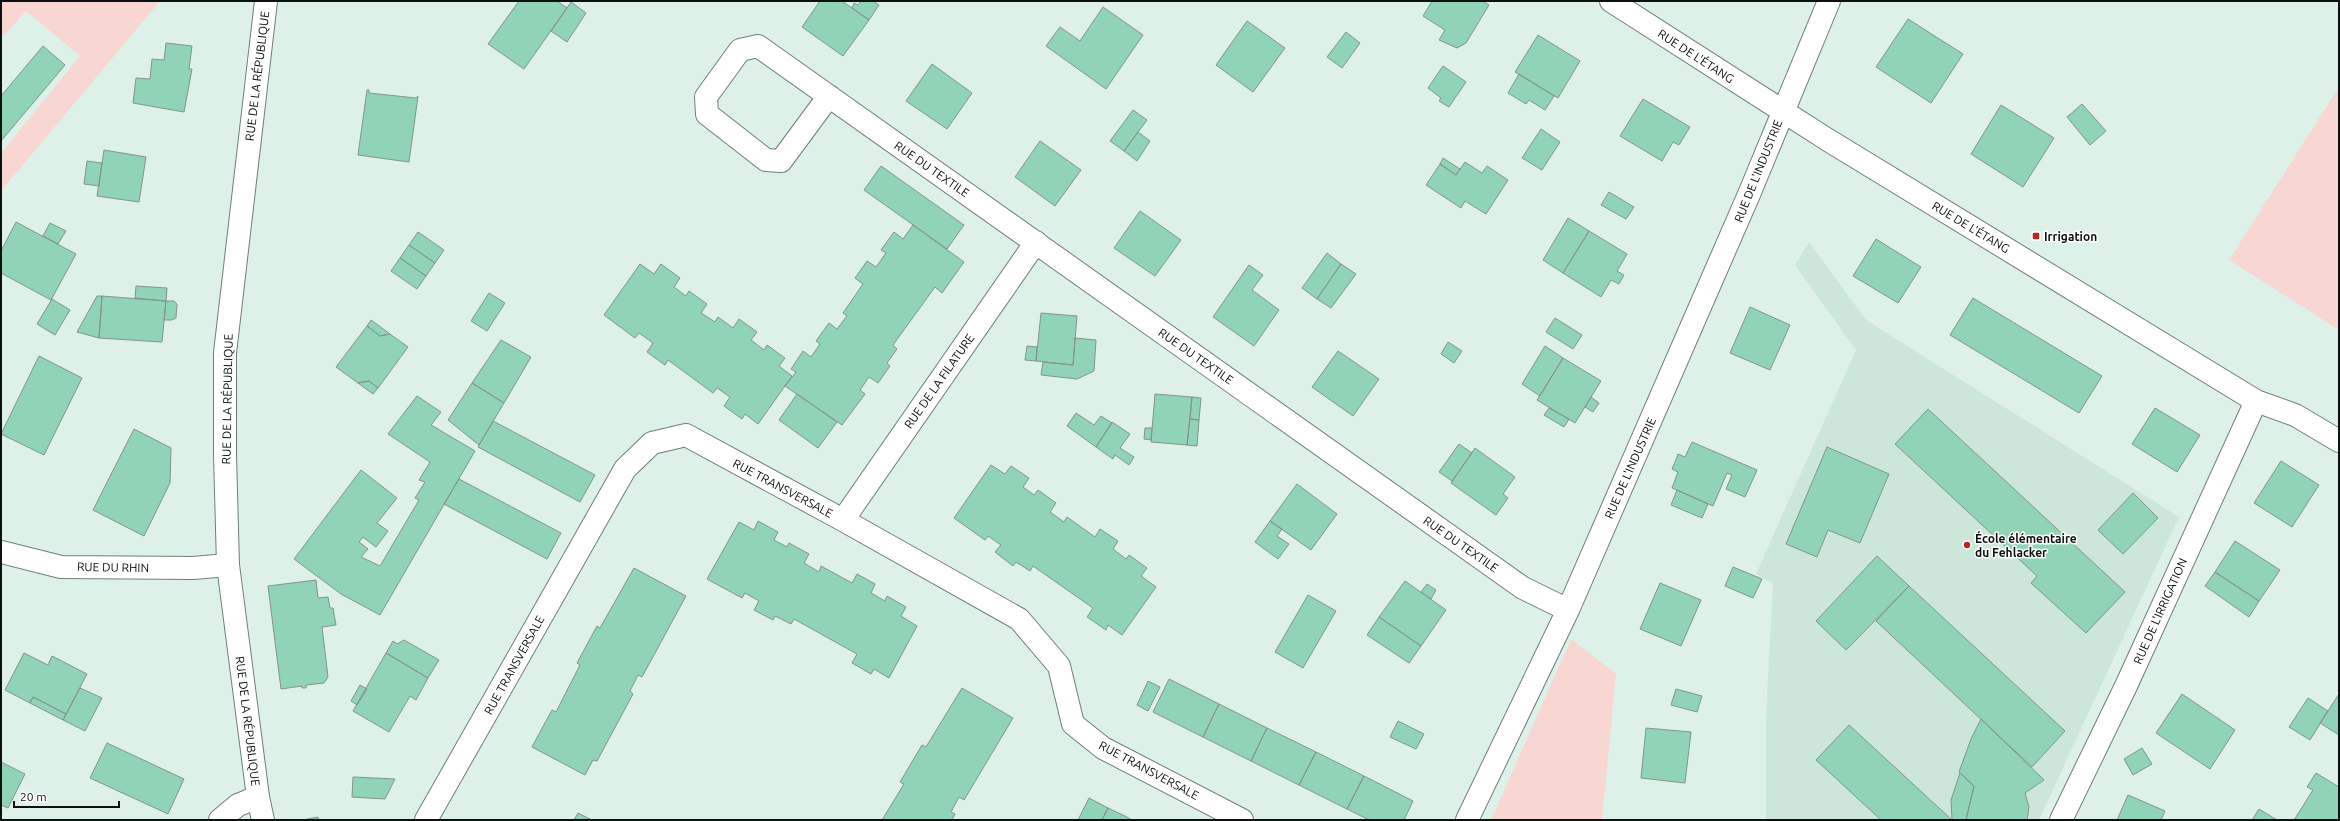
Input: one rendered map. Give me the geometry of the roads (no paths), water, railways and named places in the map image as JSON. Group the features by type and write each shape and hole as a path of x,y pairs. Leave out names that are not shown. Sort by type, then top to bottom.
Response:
{"street":[{"name":"RUE DE LA RÉPUBLIQUE","path":"263,820 258,797 228,565 225,455 225,353 266,1"},
{"name":"RUE DE L'ÉTANG","path":"1611,1 1782,112 2256,401 2295,415 2339,441"},
{"name":"RUE DE L'INDUSTRIE","path":"1467,820 1568,610 1750,192 1829,1"},
{"name":"RUE DU TEXTILE","path":"829,96 781,161 766,160 707,114 706,97 740,50 758,46 829,96 1036,242 1523,588 1568,610"},
{"name":"RUE DE LA FILATURE","path":"843,520 1036,242"},
{"name":"RUE DE L'IRRIGATION","path":"2061,820 2126,686 2256,401"},
{"name":"RUE TRANSVERSALE","path":"426,820 625,469 652,443 686,435 843,520 1019,619 1058,666 1073,724 1104,748 1242,820"},
{"name":"RUE DU RHIN","path":"1,552 61,567 193,568 228,565"},
{"name":"RUE DE LA RÉPUBLIQUE","path":"220,820 238,806 258,797"}],"place":[{"name":"Irrigation","path":"2036,236"},
{"name":"École élémentaire du Fehlacker","path":"1967,545"}]}
